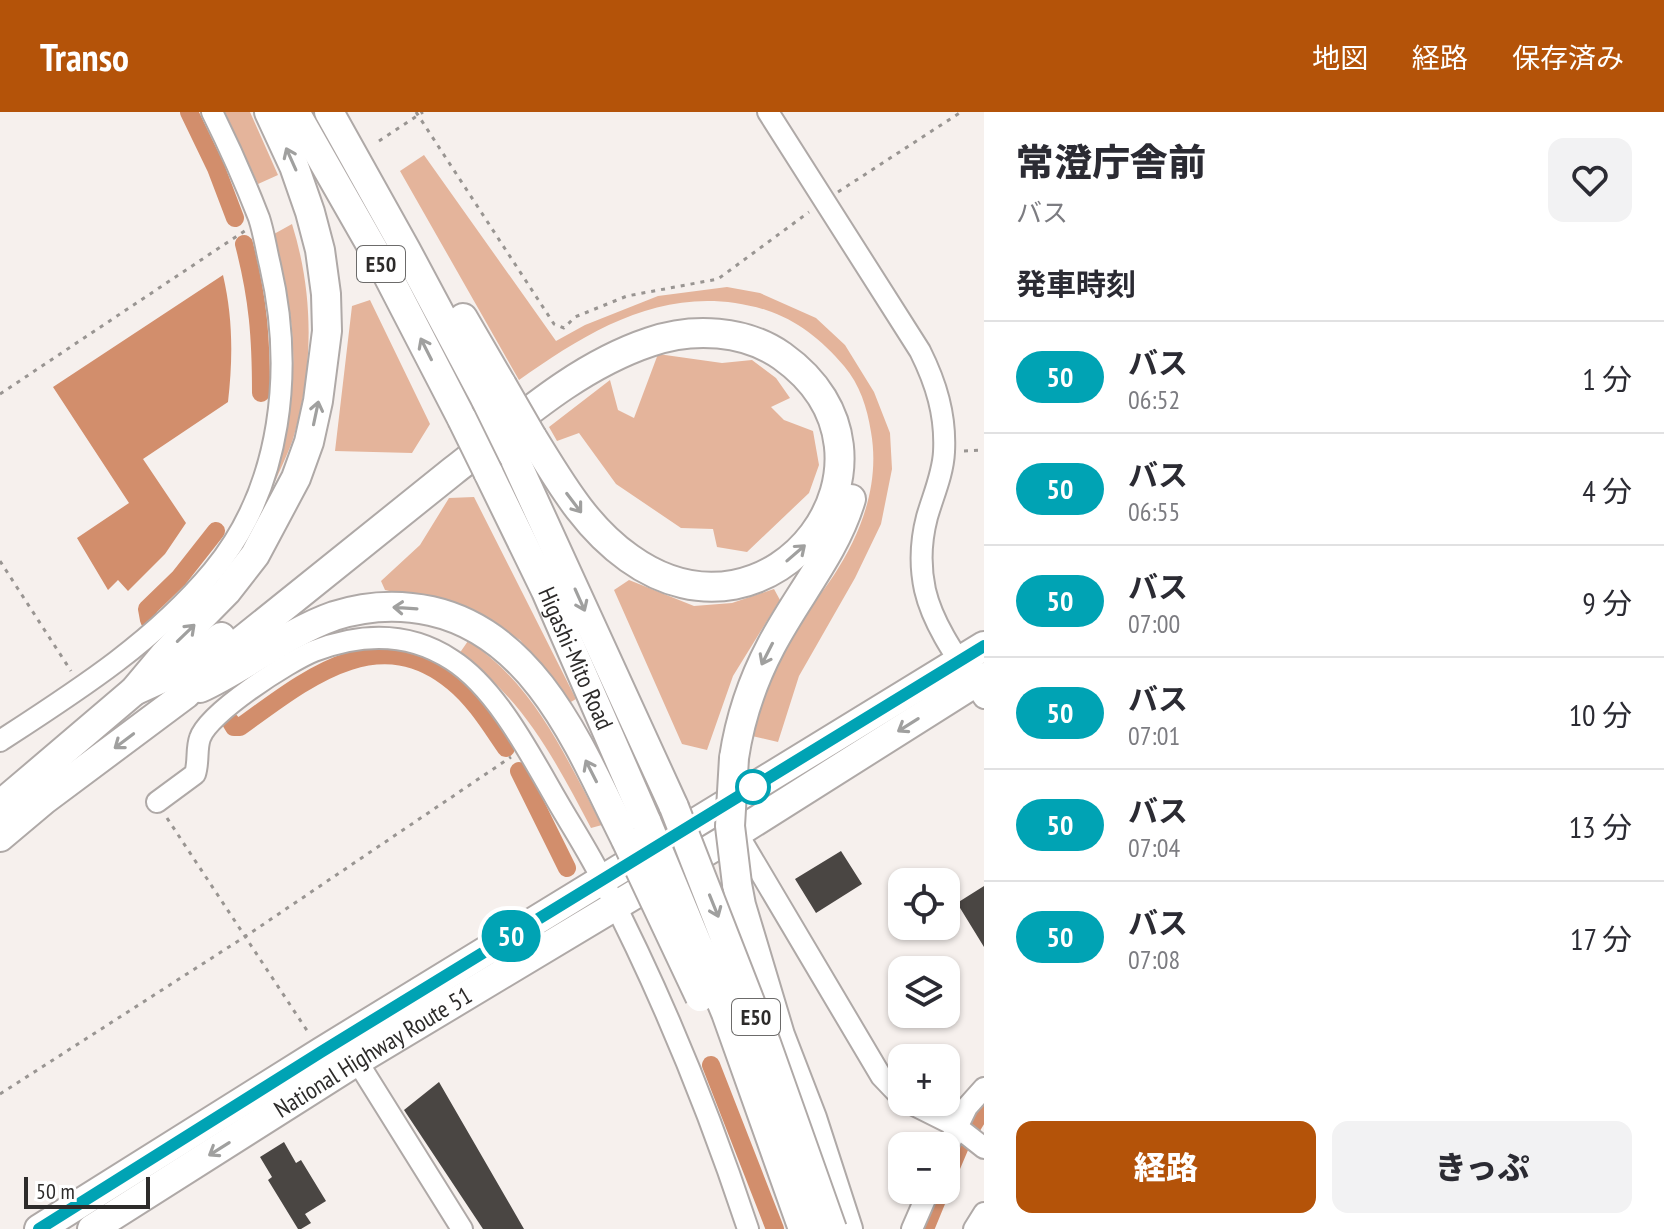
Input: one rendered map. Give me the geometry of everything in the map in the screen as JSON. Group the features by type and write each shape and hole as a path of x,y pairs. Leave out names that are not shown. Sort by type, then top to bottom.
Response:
{"highway":[{"path":"0,805 134,691 165,654 227,591 255,555 296,478 309,442 318,401 327,331 320,250 294,166 269,112"},
{"name":"Higashi-Mito Road","path":"295,112 384,268 546,591 637,832"},
{"name":"E50","path":"329,112 406,250 494,392"},
{"path":"0,837 44,800 186,694 219,659 534,407 611,357 653,341 690,334 730,334 769,347 802,371 818,391 833,422 839,459 834,500 811,540 771,572 751,580 712,586 669,580 609,543 522,445 494,392 418,241 339,112"},
{"path":"134,691 178,671 441,461 589,351 631,328 700,316 753,321 781,333 812,357 835,386 850,421 857,464 855,486 837,538 757,673 746,704 734,758 730,826 741,905 780,1035 812,1118 848,1229"},
{"name":"Higashi-Mito Road","path":"522,445 674,807 766,1043 832,1229"},
{"path":"186,694 233,673 283,640 316,623 349,612 407,607 443,614 496,642 534,680 637,832 712,1022 801,1229"},
{"name":"National Highway Route 51","path":"92,1229 357,1061 737,833 977,673"},
{"name":"National Highway Route 51","path":"39,1229 603,880 977,673"}],"street":[{"path":"0,741 117,663 189,598 215,568 238,532 266,469 276,436 281,402 283,361 277,295 260,220 212,112"},
{"path":"768,112 826,200 933,376 940,402 944,453 926,522 922,556 925,592 937,622 977,673"},
{"path":"157,802 195,774 200,738 209,721 298,658 332,644 362,637 387,636 412,642 455,661 511,723 603,880 684,1059 748,1229"},
{"path":"737,833 888,1083"},
{"path":"357,1061 462,1229"},
{"path":"957,1132 967,1107 984,1088"},
{"path":"934,1116 983,1147"},
{"path":"912,1229 923,1204"},
{"path":"974,1229 984,1213"}],"path":[{"path":"379,141 423,112"},
{"path":"417,114 554,324 564,328 575,317 627,296 718,279 826,200 961,112"},
{"path":"0,394 260,220"},
{"path":"0,561 81,688"},
{"path":"0,1094 246,936 526,747"},
{"path":"157,802 321,1052"}],"shaded area":[{"path":"225,112 250,112 278,175 258,184"},
{"path":"424,155 556,341 585,325 658,296 727,287 760,293 816,318 845,345 874,392 890,433 892,469 881,524 855,578 799,676 778,742 752,736 760,707 799,625 853,542 871,488 871,432 859,389 827,348 788,319 766,310 731,303 698,301 666,305 605,327 519,380 400,171"},
{"path":"292,224 308,304 308,358 293,439 271,491 268,489 287,414 293,368 291,317 274,234"},
{"path":"223,275 231,338 228,402 143,459 186,523 165,554 128,591 118,580 108,590 77,538 129,503 53,387"},
{"path":"370,300 430,424 412,453 335,451 352,306"},
{"path":"658,354 722,363 752,360 776,378 790,398 771,407 784,420 813,431 819,465 809,493 747,552 717,547 713,529 681,528 616,484 579,433 557,441 549,427 610,380 618,410 634,418"},
{"path":"474,497 576,699 569,703 520,640 469,609 385,590 381,581 420,545 449,498"},
{"path":"629,580 694,606 732,603 774,589 780,600 733,676 707,750 682,744 614,590"},
{"path":"468,641 491,658 530,700 561,748 602,825 591,828 536,732 502,690 459,654"}],"building":[{"path":"841,851 862,884 816,913 795,879"},
{"path":"984,886 984,947 960,908 960,901"},
{"path":"439,1082 524,1229 483,1229 404,1110"},
{"path":"284,1142 296,1163 301,1160 326,1201 305,1214 311,1223 301,1229 298,1229 268,1180 272,1177 260,1157"}],"waterway":[{"path":"189,112 216,168 235,218"},
{"path":"244,244 258,318 261,393"},
{"path":"149,620 147,609 179,578 216,531"},
{"path":"231,722 234,727 240,727 315,676 342,664 369,656 397,656 425,664 453,682 475,705 506,748"},
{"path":"519,771 567,868"},
{"path":"711,1065 775,1229"},
{"path":"960,1146 984,1107"},
{"path":"925,1229 935,1204"}],"bus line":[{"name":"50","path":"39,1229 321,1052 984,646"}]}
